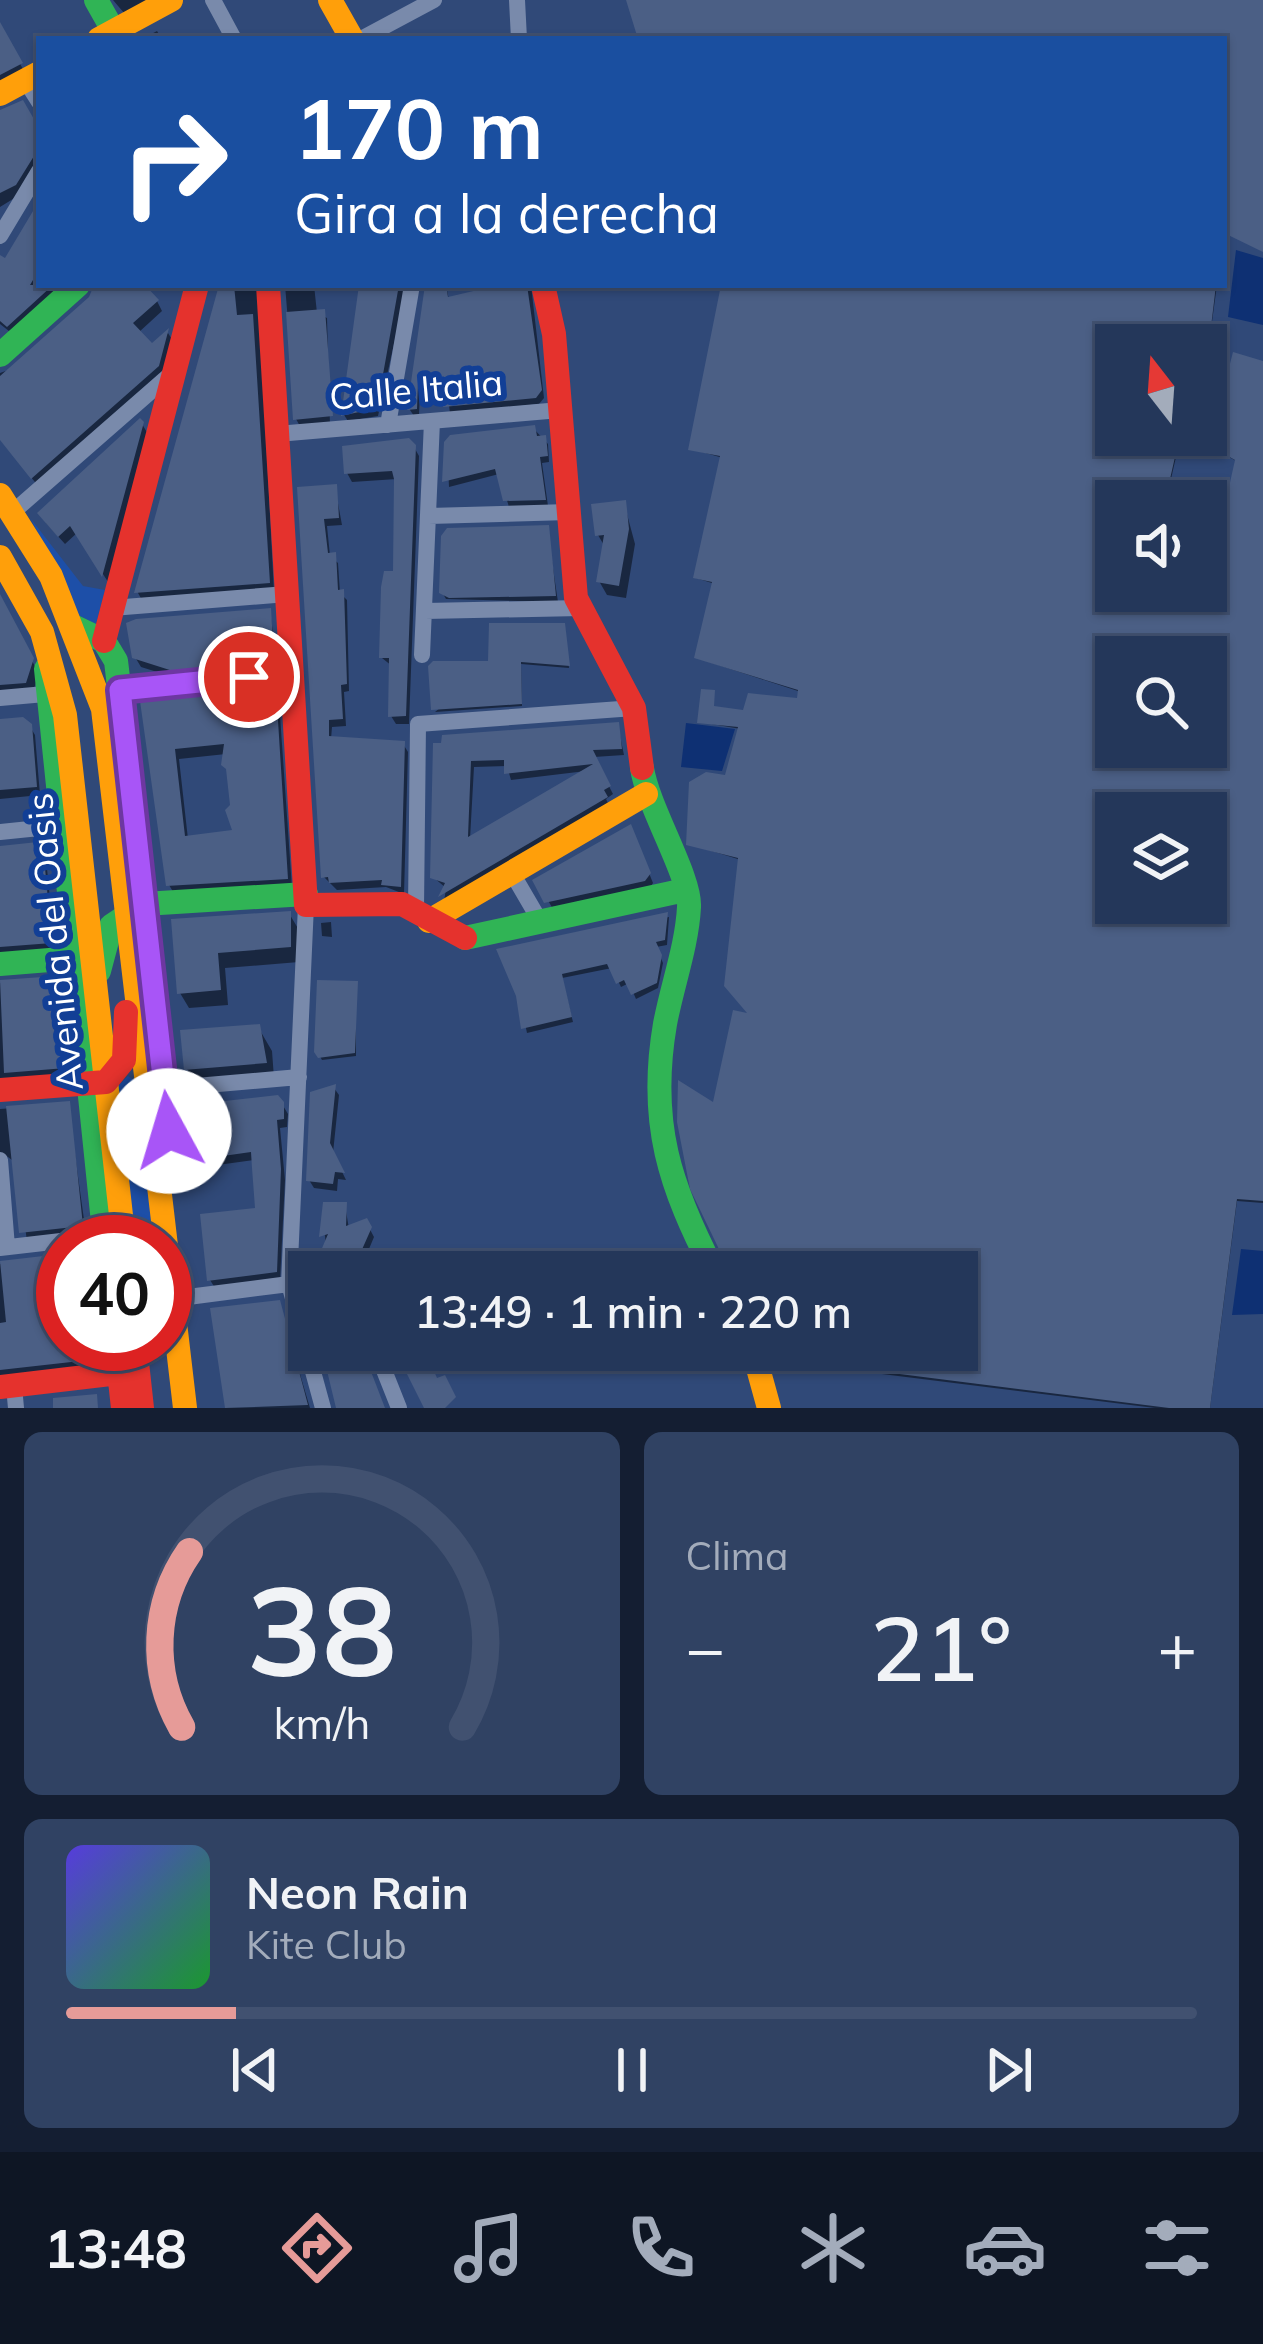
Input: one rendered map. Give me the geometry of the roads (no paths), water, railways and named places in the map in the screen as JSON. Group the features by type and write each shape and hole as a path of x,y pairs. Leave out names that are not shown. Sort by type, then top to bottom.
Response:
{"street":[{"path":"96,0 110,36 171,0"},
{"path":"213,0 232,36"},
{"path":"329,0 354,36"},
{"path":"362,36 434,0"},
{"path":"517,0 520,36"},
{"path":"0,94 34,85"},
{"path":"0,236 36,176"},
{"path":"0,355 75,288"},
{"path":"104,641 196,288"},
{"path":"268,288 306,900 290,1251"},
{"path":"388,424 411,288"},
{"path":"543,288 581,608 634,708 646,794 687,896 664,1031 660,1123 674,1194 702,1251"},
{"path":"6,504 174,372"},
{"name":"Calle Italia","path":"277,434 560,410"},
{"path":"422,655 432,421"},
{"name":"Avenida del Oasis","path":"6,504 111,700 157,1090 184,1408"},
{"path":"429,516 568,512"},
{"name":"Avenida del Oasis","path":"0,557 33,603 47,637 65,715 95,986 97,1083 109,1215"},
{"path":"112,608 287,594"},
{"path":"425,611 581,608"},
{"path":"75,627 104,641 116,662 111,700 292,673"},
{"name":"Avenida del Oasis","path":"47,637 45,694 59,826 74,958 97,1083"},
{"path":"0,698 45,694"},
{"path":"422,915 418,724 634,708"},
{"path":"422,915 512,873 646,794"},
{"path":"0,832 59,826"},
{"path":"512,873 540,921"},
{"path":"95,986 111,926 137,907 358,900 422,915 463,939 687,896"},
{"name":"Avenida del Oasis","path":"137,907 137,970 176,1215"},
{"path":"0,964 74,958"},
{"path":"0,1090 97,1083 124,1060 125,994 137,970"},
{"path":"157,1090 298,1077"},
{"path":"0,1160 4,1247 36,1245"},
{"path":"192,1296 288,1284"},
{"name":"Avenida del Oasis","path":"192,1334 200,1408"},
{"path":"138,1371 142,1408"},
{"path":"313,1371 323,1408"},
{"path":"384,1371 399,1408"},
{"path":"759,1371 770,1408"},
{"path":"10,1394 119,1373 123,1408"}]}
